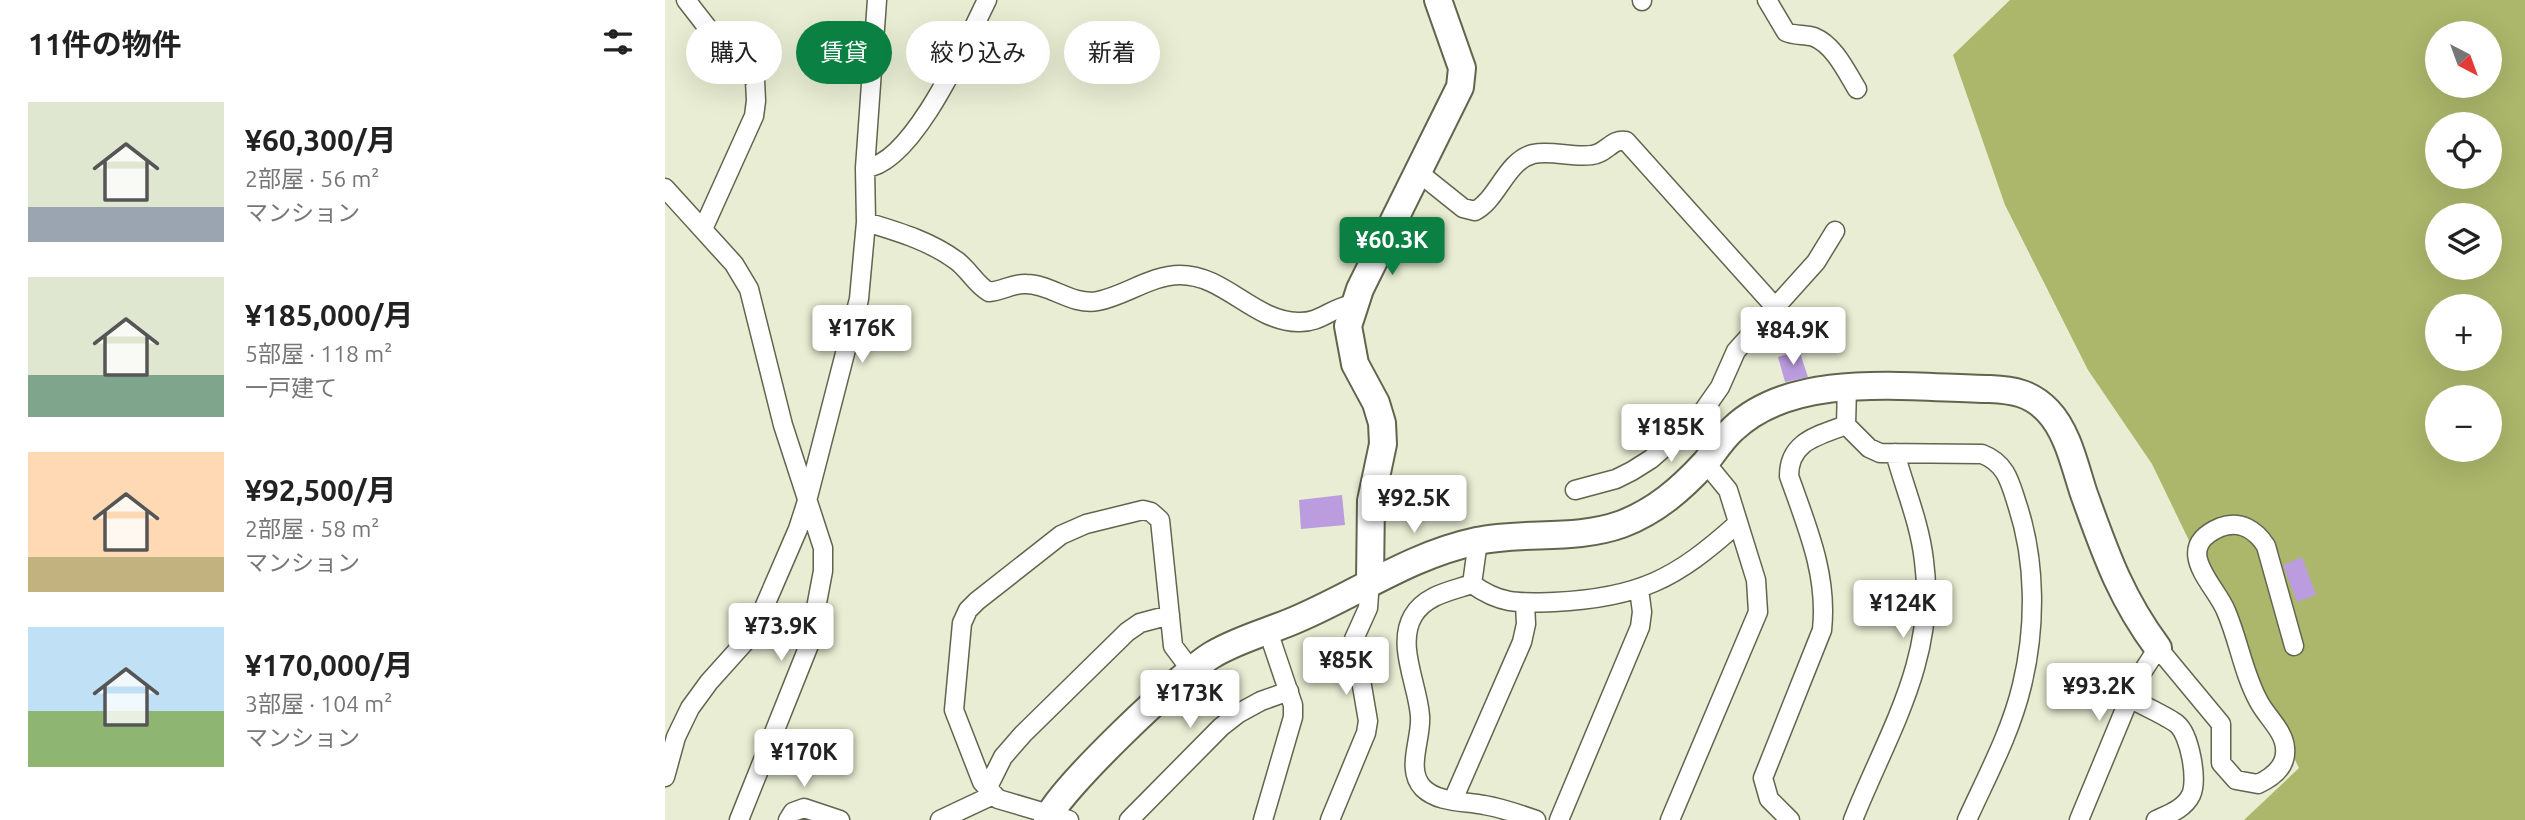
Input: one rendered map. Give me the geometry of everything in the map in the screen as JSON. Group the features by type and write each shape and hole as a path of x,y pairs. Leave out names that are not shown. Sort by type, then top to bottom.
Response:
{"street":[{"path":"686,0 729,54 755,80 757,101 754,116 703,229"},
{"path":"665,777 676,737 690,708 709,682 753,633 799,529 807,501 859,299 866,222 865,168 877,0"},
{"path":"865,168 883,163 909,139 941,90 987,0"},
{"path":"1330,820 1366,733 1368,721 1354,639 1368,608 1371,501 1383,444 1376,403 1355,363 1348,326 1353,304 1462,78 1462,68 1439,0"},
{"path":"1767,0 1786,32 1807,35 1825,44 1835,54 1857,89"},
{"path":"1418,172 1463,208 1475,211 1485,203 1512,169 1532,154 1590,156 1606,150 1615,142 1626,141 1776,308"},
{"path":"665,188 734,264 749,289 783,425 824,558 809,645 739,820"},
{"path":"866,222 937,246 964,266 981,288 989,292 1023,283 1038,285 1082,302 1098,302 1178,275 1214,283 1266,316 1283,321 1302,322 1322,318 1336,307 1353,304"},
{"path":"1574,490 1616,479 1632,471 1651,459 1699,416 1720,387 1736,351 1816,262 1835,231"},
{"path":"1847,387 1846,425 1868,448 1880,453 1982,454 1991,457 2005,470 2009,479 2026,537 2032,618 2022,687 1968,820"},
{"path":"1191,670 1173,646 1160,520 1151,512 1143,510 1086,524 1061,535 968,610 962,623 954,710 957,723 990,792 1004,801 1055,818 1070,788 1191,670 1230,645 1302,617 1370,581 1435,552 1478,541 1568,535 1621,524 1660,504 1705,462 1731,431 1767,405 1810,391 1847,387 2012,390 2023,393 2042,405 2061,431 2115,579 2136,618 2221,724 2221,763 2236,780 2258,784 2279,770 2285,758 2285,747 2282,736 2259,702 2246,673 2226,611 2200,573 2199,549 2205,538 2214,531 2225,526 2243,526 2261,537 2266,546 2294,646"},
{"path":"1790,820 1769,799 1763,778 1822,630 1825,605 1817,559 1789,476 1789,464 1793,453 1808,439 1846,425"},
{"path":"1853,820 1913,681 1922,648 1926,596 1925,563 1919,533 1895,453"},
{"path":"1670,820 1755,622 1758,592 1724,482 1705,462"},
{"path":"1472,584 1491,598 1525,603 1613,597 1639,589 1690,564 1738,523"},
{"path":"1472,584 1478,541"},
{"path":"1472,584 1428,599 1413,615 1406,635 1420,715 1415,771 1418,781 1432,795 1502,809 1536,820"},
{"path":"1559,820 1640,627 1642,612 1639,589"},
{"path":"1453,800 1522,642 1526,624 1525,603"},
{"path":"940,820 990,792 1003,757 1127,632 1140,623 1170,615"},
{"path":"1263,820 1291,729 1293,705 1268,631"},
{"path":"2079,820 2144,667 2158,648"},
{"path":"1129,820 1221,727 1261,701 1289,691"},
{"path":"2130,698 2151,712 2175,722 2189,741 2193,786 2190,796 2175,812 2156,820"},
{"path":"788,820 793,811 804,808 840,820"}],"green space":[{"path":"2010,0 2525,0 2525,820 2244,820 2299,768 2152,464 2088,370 2005,205 1953,55"}],"building":[{"path":"1799,350 1808,377 1785,382 1778,357"},
{"path":"1342,495 1345,525 1301,529 1299,500"},
{"path":"2302,557 2316,595 2297,602 2283,565"}]}
